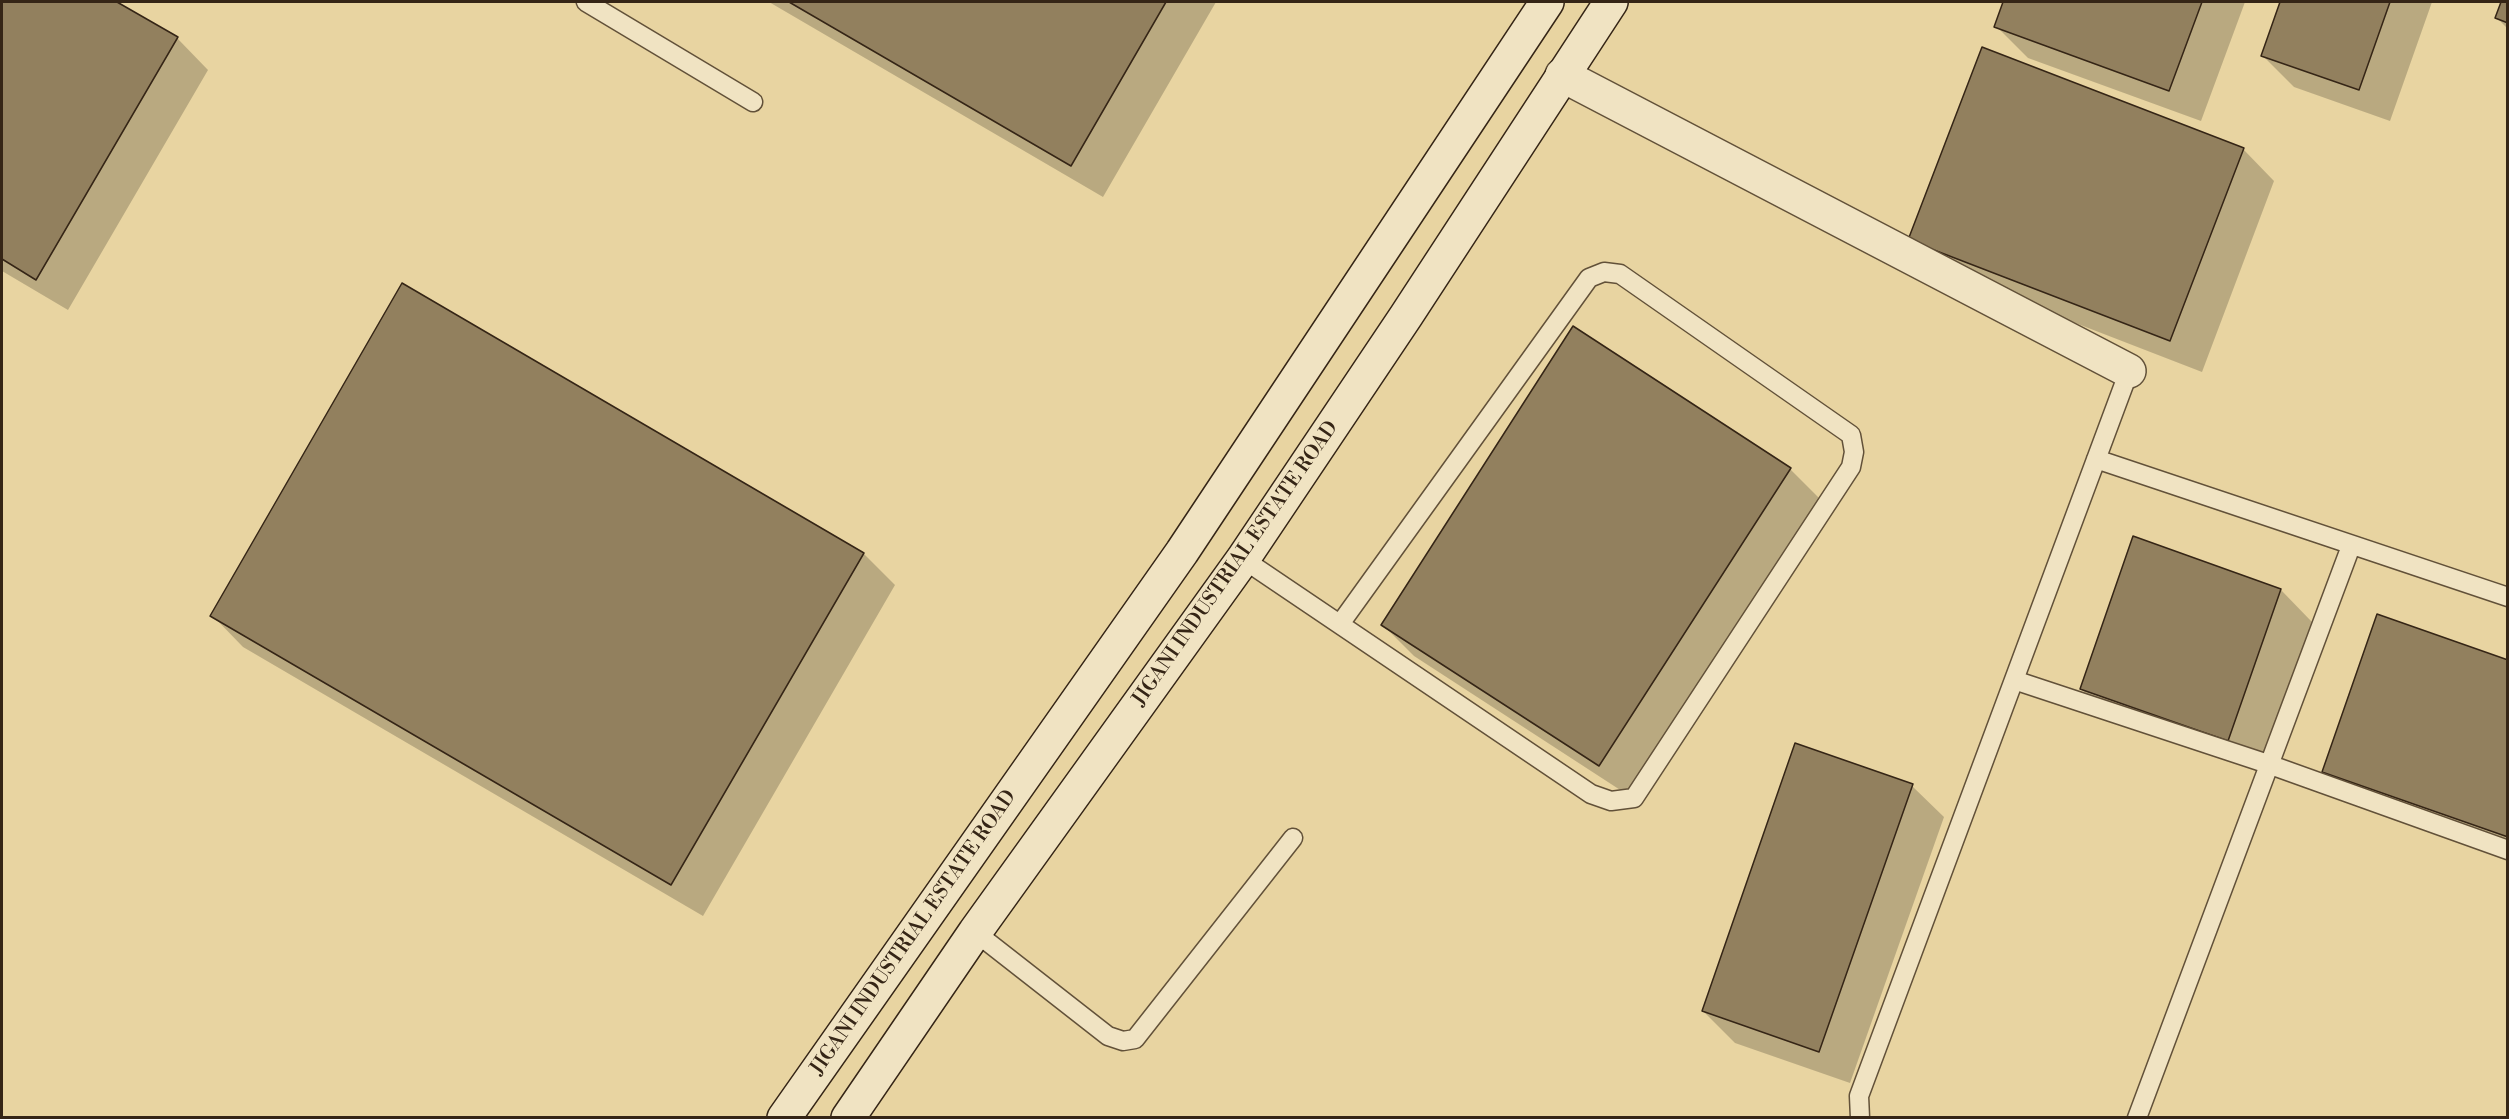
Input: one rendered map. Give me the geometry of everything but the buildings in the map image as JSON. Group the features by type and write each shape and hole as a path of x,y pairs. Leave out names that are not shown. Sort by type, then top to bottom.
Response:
{"main road":[{"name":"JIGANI INDUSTRIAL ESTATE ROAD","path":"784,1118 1182,552 1547,2"},
{"name":"JIGANI INDUSTRIAL ESTATE ROAD","path":"848,1118 975,932 1243,559 1406,316 1611,2"},
{"path":"1562,75 2129,371"}],"lane":[{"path":"586,2 753,102"},
{"path":"1243,559 1591,794 1611,801 1634,798 1851,466 1854,452 1851,435 1620,274 1604,272 1589,278 1340,624"},
{"path":"1860,1118 1859,1096 2129,371"},
{"path":"2096,459 2508,597"},
{"path":"2137,1118 2351,546"},
{"path":"2014,680 2268,764 2508,850"},
{"path":"975,932 1108,1036 1123,1041 1135,1039 1293,838"}]}
